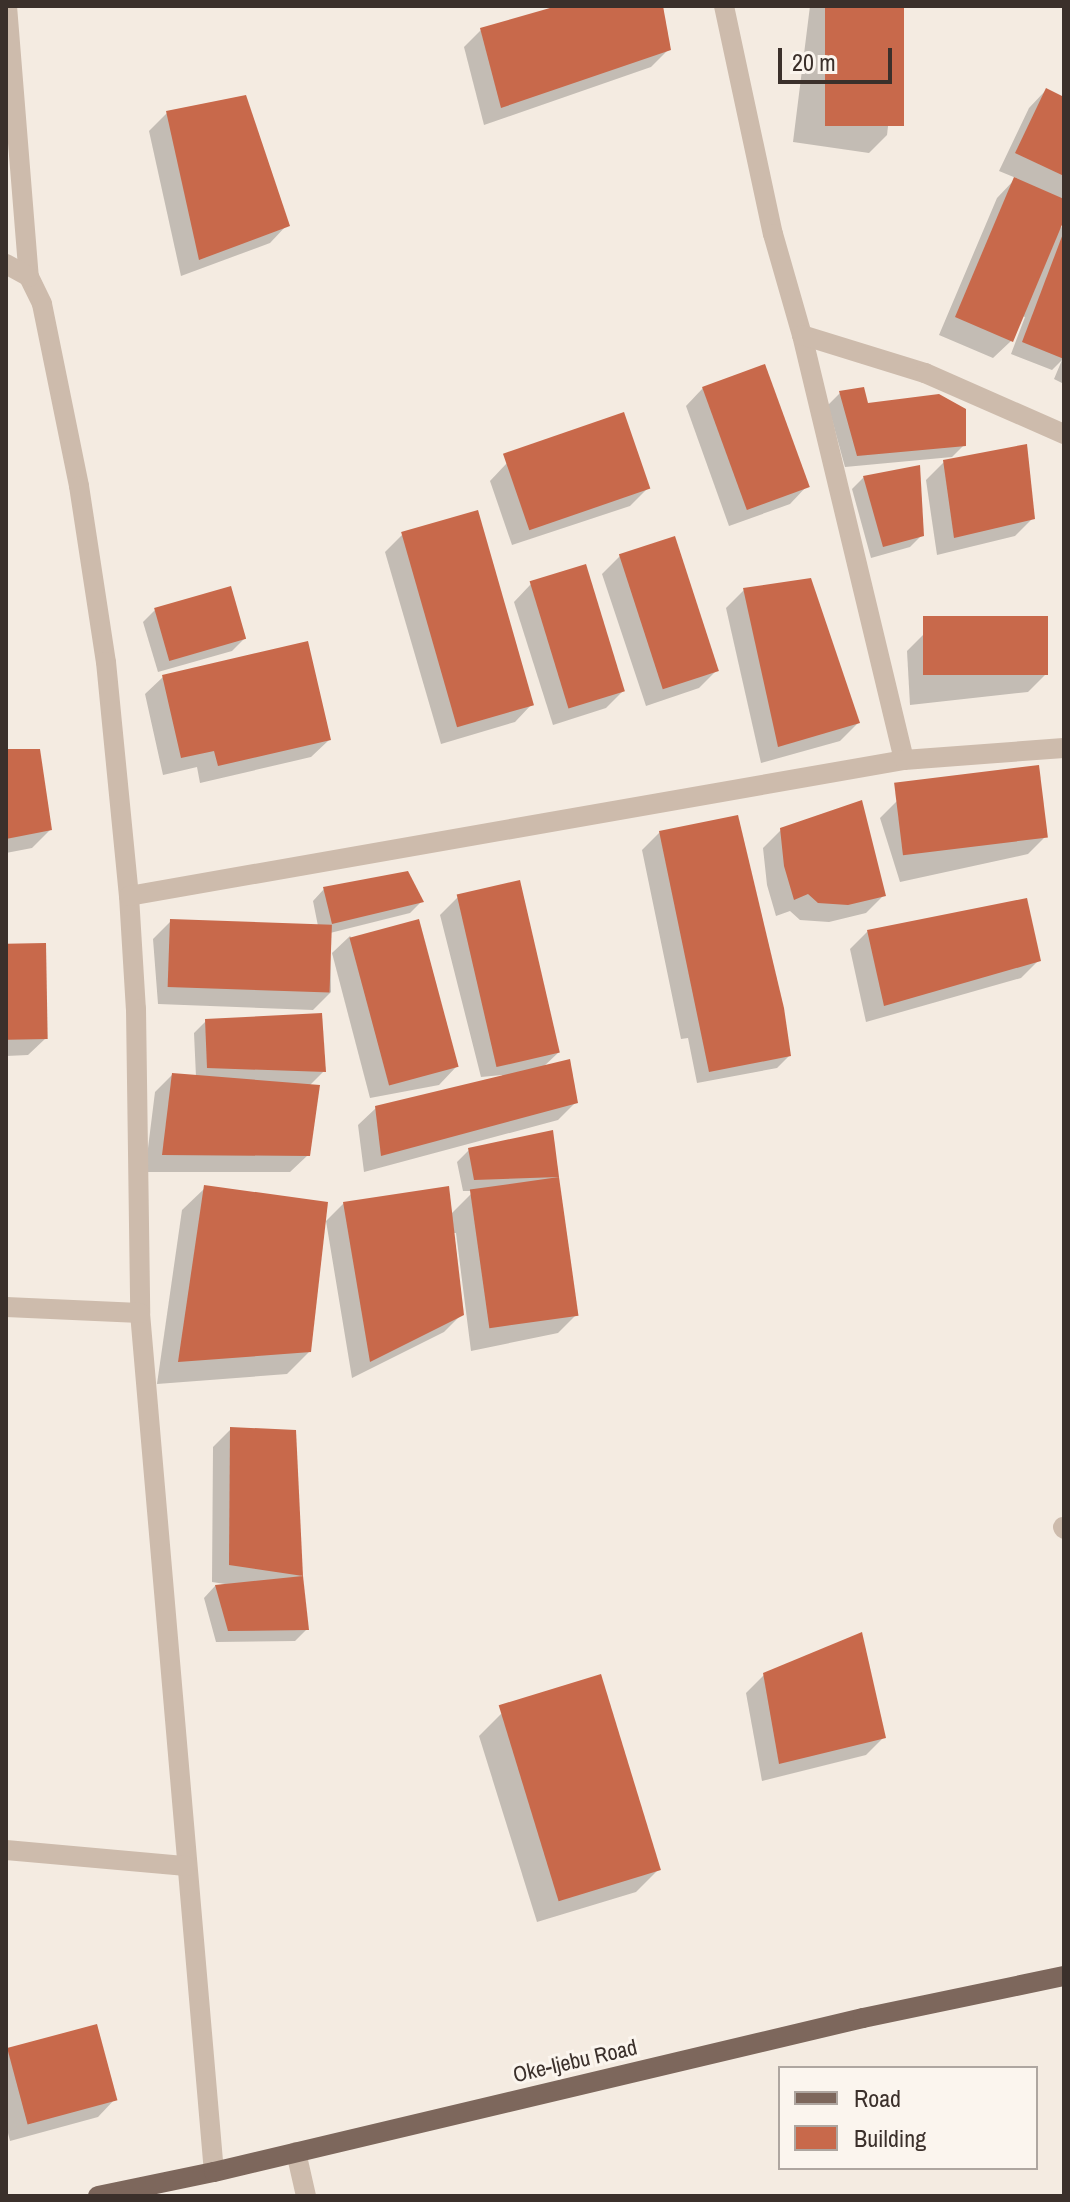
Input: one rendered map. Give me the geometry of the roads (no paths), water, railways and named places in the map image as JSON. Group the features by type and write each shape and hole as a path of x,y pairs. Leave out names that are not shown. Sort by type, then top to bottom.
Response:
{"main road":[{"name":"Oke-Ijebu Road","path":"98,2196 214,2172 863,2018 1064,1976"}],"street":[{"path":"7,6 29,277 42,304 79,486 106,662 129,896 136,1009 140,1313 214,2172"},
{"path":"724,6 773,234 802,335 904,760"},
{"path":"6,264 29,277"},
{"path":"802,335 925,373 1064,434"},
{"path":"129,896 904,760 1064,748"},
{"path":"6,1307 140,1313"},
{"path":"6,1850 186,1866"},
{"path":"296,2152 306,2196"}]}
